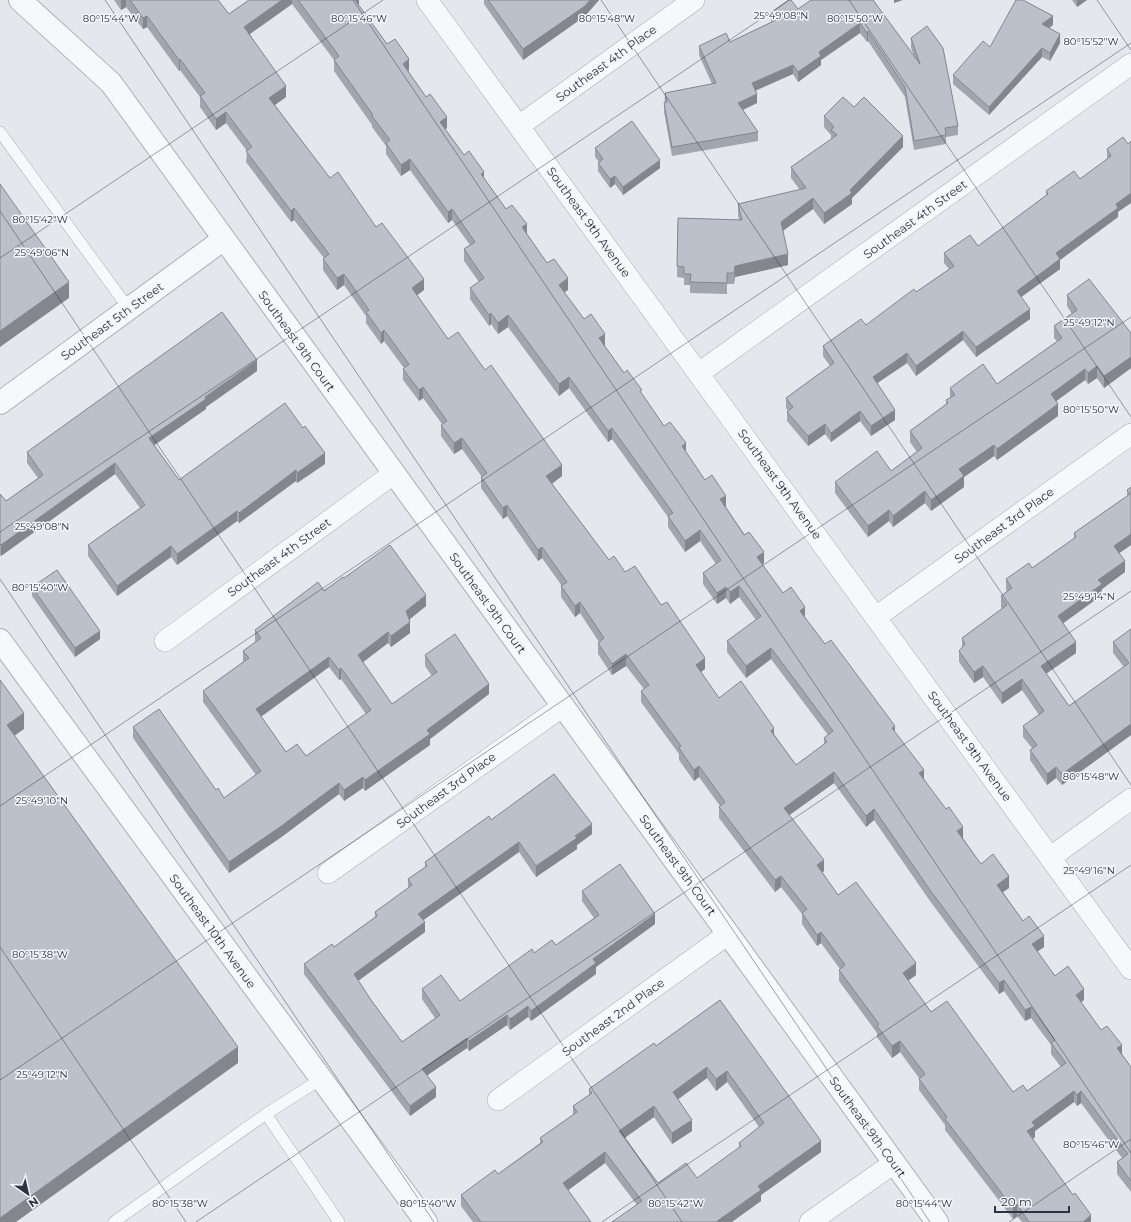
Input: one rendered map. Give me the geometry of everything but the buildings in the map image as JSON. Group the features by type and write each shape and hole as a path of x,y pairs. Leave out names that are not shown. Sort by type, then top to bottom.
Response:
{"street":[{"name":"Southeast 9th Court","path":"20,0 111,84 937,1222"},
{"name":"Southeast 9th Avenue","path":"427,0 1131,969"},
{"name":"Southeast 4th Place","path":"519,126 694,0"},
{"name":"Southeast 4th Street","path":"699,373 1131,64"},
{"name":"Southeast 5th Street","path":"0,403 224,240"},
{"name":"Southeast 3rd Place","path":"876,617 1131,434"},
{"name":"Southeast 4th Street","path":"165,641 394,474"},
{"name":"Southeast 10th Avenue","path":"0,640 426,1222"},
{"name":"Southeast 3rd Place","path":"328,874 563,706"},
{"path":"1051,857 1131,799"},
{"name":"Southeast 2nd Place","path":"498,1100 728,934"},
{"path":"810,1222 894,1163"}],"lane":[{"path":"0,132 128,309"},
{"path":"114,1222 266,1114 321,1080"},
{"path":"266,1114 339,1222"}]}
